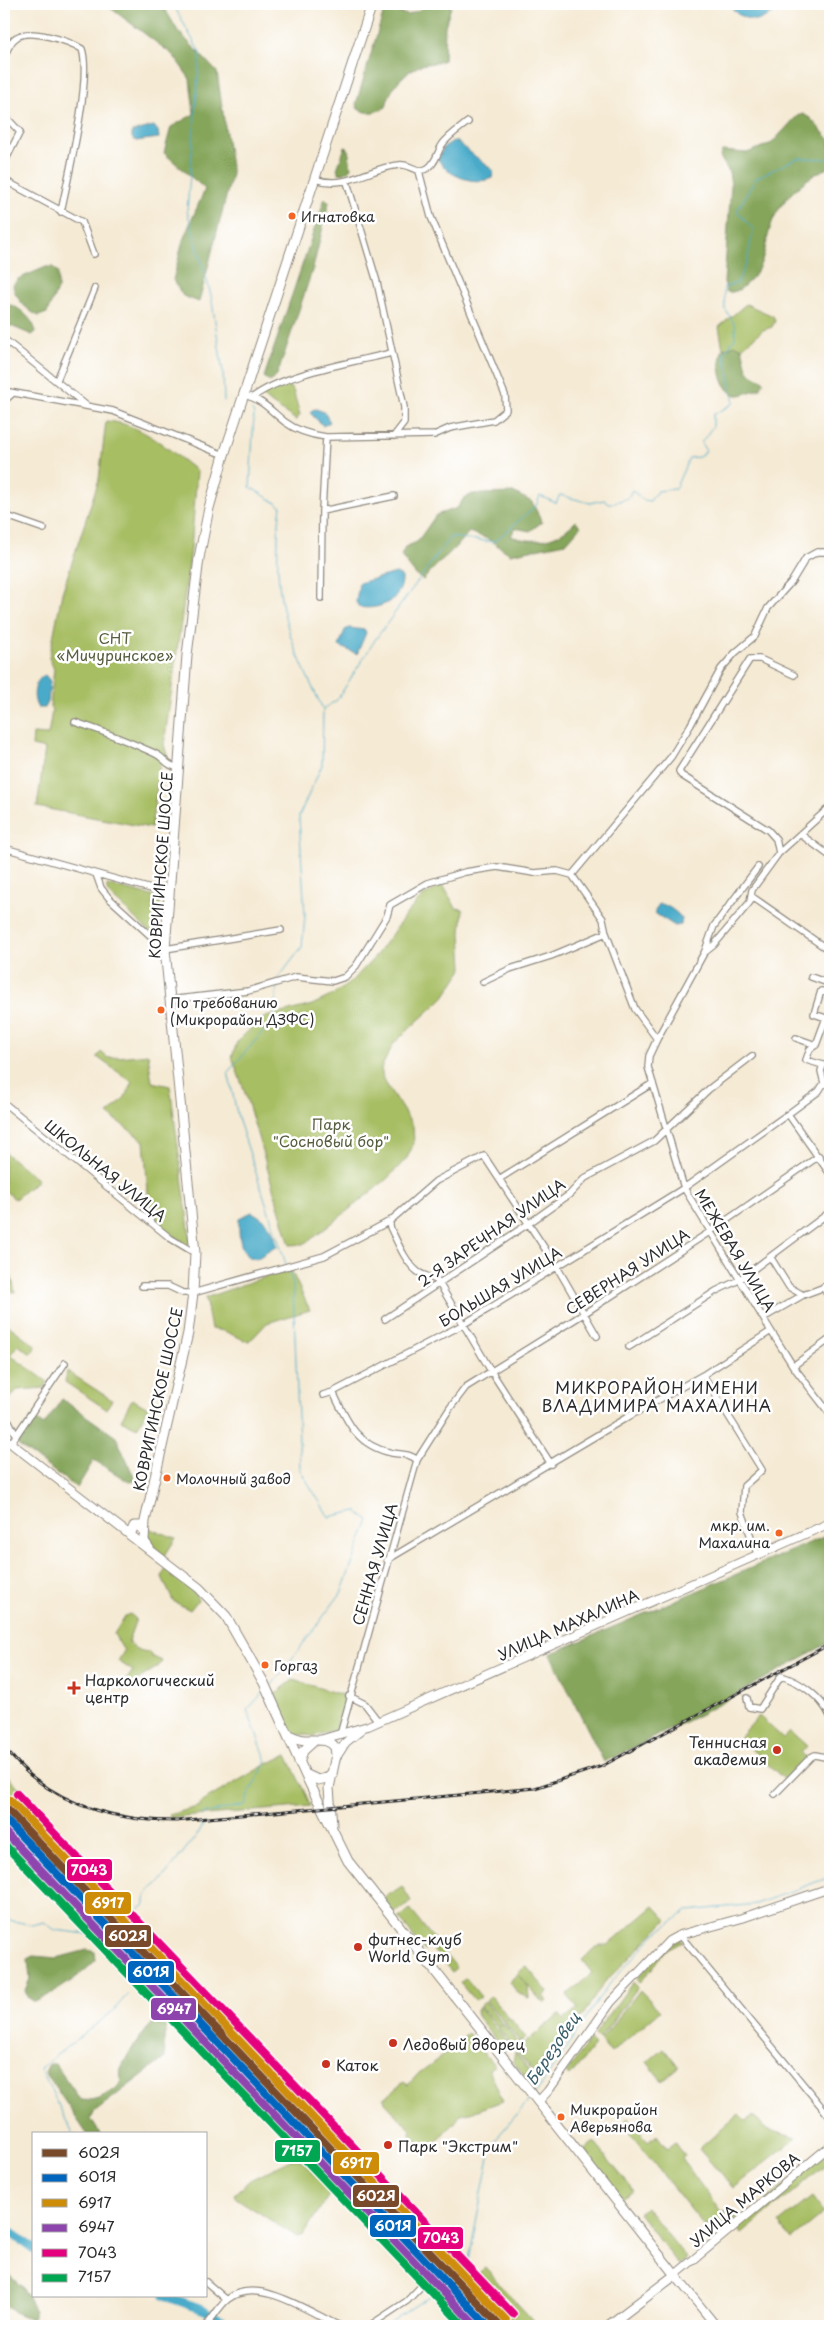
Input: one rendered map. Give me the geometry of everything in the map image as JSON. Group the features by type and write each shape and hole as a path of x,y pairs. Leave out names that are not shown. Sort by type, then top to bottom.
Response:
{"main road":[{"path":"314,179 372,4"},
{"name":"КОВРИГИНСКОЕ ШОССЕ","path":"138,1532 147,1514 188,1333 193,1293 195,1253 165,949 187,655 199,558 209,508 224,455 249,396 252,376 314,179"},
{"path":"138,1532 149,1548 199,1588 226,1616 257,1670 348,1861 675,2274 608,2326"},
{"path":"286,1732 302,1741 319,1740 335,1747 329,1808 333,1832"},
{"path":"300,1763 303,1751 319,1740"},
{"path":"305,1774 318,1780 331,1774"}],"street":[{"path":"4,57 13,40 24,33 51,38 77,46 83,54 82,104 61,212"},
{"path":"4,115 20,132 4,163"},
{"path":"314,179 328,183 348,182 364,174 400,165 419,171 430,166 442,144 468,122"},
{"path":"249,396 269,406 292,427 326,437 434,435 450,428 494,420 504,414 507,405 495,370 431,217 419,171"},
{"path":"4,180 82,222 94,254"},
{"path":"348,182 376,282 406,416 404,423 394,436"},
{"path":"57,380 95,288"},
{"path":"4,339 87,406"},
{"path":"249,396 299,376 391,353"},
{"path":"4,391 12,394 113,411 224,455"},
{"path":"4,401 12,394"},
{"path":"321,598 322,511 326,437"},
{"path":"322,511 394,496"},
{"path":"4,515 44,529"},
{"path":"572,875 670,757 690,726 721,669 735,653 751,641 759,630 768,608 792,581 806,558 817,552 830,552"},
{"path":"779,853 776,839 768,830 681,775 679,771 750,659 760,659 794,675"},
{"path":"75,722 112,734 124,742 157,754 171,767 180,768"},
{"path":"704,952 714,944 750,902 752,890 779,853 830,806"},
{"path":"800,834 830,856"},
{"path":"4,848 169,894"},
{"path":"169,1000 248,991 296,978 333,980 345,977 356,966 387,916 390,904 411,891 448,876 497,867 534,873 557,871 572,875 603,919 606,933 635,1009 657,1039"},
{"path":"704,952 714,926 758,867"},
{"path":"96,874 101,888 109,898 165,949 281,930"},
{"path":"751,896 830,951"},
{"path":"483,982 510,969 551,956 606,933"},
{"name":"МЕЖЕВАЯ УЛИЦА","path":"704,952 657,1039 648,1062 653,1083 684,1188 793,1366 828,1406 830,1414"},
{"path":"811,977 828,983 830,978"},
{"path":"830,993 821,990 814,1014 828,1018 816,1045 810,1049 806,1060 826,1066 830,1064"},
{"path":"796,1038 816,1045"},
{"name":"2-Я ЗАРЕЧНАЯ УЛИЦА","path":"385,1319 528,1224 576,1190 585,1178 604,1166 637,1151 667,1131 709,1089 752,1056"},
{"path":"823,1065 821,1071 827,1084"},
{"path":"499,1179 653,1083"},
{"name":"БОЛЬШАЯ УЛИЦА","path":"323,1395 333,1392 464,1324 557,1267 684,1188 827,1084"},
{"name":"ШКОЛЬНАЯ УЛИЦА","path":"4,1103 156,1227 188,1251 195,1253"},
{"path":"788,1114 830,1174"},
{"path":"142,1286 168,1286 183,1293 193,1293 324,1256 390,1221 436,1182 477,1158 484,1156 557,1267 597,1336"},
{"name":"СЕВЕРНАЯ УЛИЦА","path":"450,1408 466,1387 585,1313 710,1231 819,1156"},
{"path":"629,1347 716,1291 739,1280 771,1258 830,1212"},
{"path":"390,1221 390,1227 418,1272 434,1278 439,1283 491,1371 551,1464"},
{"path":"771,1258 789,1287 803,1295"},
{"path":"763,1318 803,1295 830,1286"},
{"path":"823,1287 830,1299"},
{"path":"387,1560 626,1418 703,1375 771,1331"},
{"path":"793,1366 830,1339"},
{"path":"14,1440 65,1363"},
{"path":"703,1375 762,1470 744,1486 742,1512 758,1556"},
{"path":"333,1392 356,1434 364,1441 374,1448 411,1455 417,1460"},
{"name":"СЕННАЯ УЛИЦА","path":"340,1734 387,1560 417,1460 450,1408"},
{"path":"4,1417 10,1421 14,1440"},
{"path":"4,1438 14,1440 116,1523 138,1532"},
{"name":"УЛИЦА МАХАЛИНА","path":"319,1740 368,1726 830,1523"},
{"path":"747,1698 750,1707 760,1709 781,1676 790,1679 821,1700 830,1716"},
{"path":"349,1696 365,1704 378,1721"},
{"path":"335,1759 346,1742 368,1726"},
{"path":"776,1794 811,1757 816,1755 830,1758"},
{"path":"534,2098 548,2092 610,2002 660,1948 680,1935 742,1918 830,1888"},
{"path":"680,1935 830,2117"},
{"name":"УЛИЦА МАРКОВА","path":"675,2274 830,2146"},
{"path":"675,2274 716,2326"},
{"path":"369,2326 407,2301 427,2280 443,2287 471,2326"},
{"path":"208,2284 227,2300"},
{"path":"208,2324 227,2300 242,2292 267,2293 279,2296 340,2326"}],"green space":[{"path":"105,4 162,4 178,31 217,72 232,174 199,302 183,296 173,280 183,240 205,189 164,153 171,127 194,114 190,79 173,55"},
{"path":"386,4 397,4 401,13 408,15 419,10 425,4 452,4 445,26 444,60 420,65 411,70 393,89 386,107 376,111 365,112 358,109 356,104"},
{"path":"803,114 810,118 830,140 830,167 807,180 786,199 772,223 762,259 754,276 740,289 727,292 724,282 731,185 729,172 720,157 722,151 747,153 772,143 797,116"},
{"path":"345,147 348,148 351,168 344,174 339,173 337,169"},
{"path":"325,198 329,202 313,268 281,364 276,377 270,382 264,377"},
{"path":"46,267 53,267 58,272 58,288 47,313 39,316 22,304 13,285 18,279"},
{"path":"746,304 773,316 775,321 772,327 763,330 742,348 736,345 723,349 719,327"},
{"path":"11,305 27,316 36,332 32,335 4,323 4,306"},
{"path":"736,345 742,348 747,369 751,374 764,381 760,389 736,395 726,388 721,375 721,354 723,349"},
{"path":"287,385 293,390 300,415 296,420 263,396 265,393"},
{"name":"СНТ «Мичуринское»","path":"106,421 119,423 143,432 165,446 197,471 191,550 164,745 168,758 160,766 151,828 37,807 45,749 32,746 33,734 48,735 52,711 50,707 54,669 49,658 62,593 99,479"},
{"path":"515,493 532,502 542,522 530,531 515,528 511,536 529,540 546,539 562,533 576,521 581,526 566,543 510,554 488,539 469,532 423,580 416,575 401,556 405,547 417,542 436,515 457,508 464,498 473,494"},
{"path":"107,885 160,898 157,939 107,892"},
{"name":"Парк \"Сосновый бор\"","path":"443,885 456,908 463,909 461,933 463,968 444,997 394,1043 381,1068 383,1079 413,1126 414,1143 407,1158 387,1179 316,1236 303,1244 290,1245 244,1090 232,1057 237,1042 257,1022 266,1017 312,1005 333,995 353,980 374,958 408,912 422,897"},
{"path":"101,1052 108,1058 148,1054 152,1082 170,1086 191,1244 186,1245 150,1218 144,1141 108,1114 125,1097 132,1082 97,1057"},
{"path":"4,1152 38,1180 15,1199 4,1190"},
{"path":"4,1259 9,1266 15,1292 4,1291"},
{"path":"290,1268 310,1310 267,1323 249,1342 224,1331 211,1329 205,1298"},
{"path":"4,1322 36,1346 31,1354 18,1345 10,1355 48,1382 44,1388 17,1390 4,1405"},
{"path":"67,1371 112,1400 106,1409 65,1382"},
{"path":"62,1399 116,1437 136,1481 129,1482 94,1460 77,1488 15,1443 32,1417 44,1425"},
{"path":"132,1399 148,1408 137,1428 121,1420"},
{"path":"148,1528 176,1538 164,1557 147,1543"},
{"path":"830,1534 830,1642 705,1712 604,1762 550,1654"},
{"path":"166,1567 192,1586 198,1600 190,1610 173,1601 162,1577"},
{"path":"130,1614 136,1619 128,1641 130,1644 134,1648 149,1652 151,1656 162,1661 159,1666 122,1690 120,1688 133,1671 118,1661 124,1651 114,1634 125,1616"},
{"path":"293,1680 349,1697 335,1730 314,1736 293,1734 275,1694"},
{"name":"Теннисная академия","path":"759,1716 783,1738 790,1731 807,1746 801,1753 806,1758 785,1780 739,1738"},
{"path":"287,1755 311,1806 171,1818 169,1815 200,1806 200,1803 265,1765"},
{"path":"4,1772 20,1789 12,1795 16,1803 39,1829 33,1832 14,1811 9,1798 6,1800 4,1797"},
{"path":"402,1886 411,1901 398,1911 392,1912 384,1898"},
{"path":"654,1906 667,1920 604,1983 540,2080 516,2051 559,2014 564,2020 578,2009 567,1995 592,1973 582,1960 599,1945 608,1945"},
{"path":"410,1909 435,1941 425,1951 399,1918"},
{"path":"681,1939 683,1942 666,1951 640,1983 637,1979 663,1948"},
{"path":"439,1946 457,1968 452,1972 433,1950"},
{"path":"87,1950 95,1952 96,1960 75,1978 60,1989 35,2002 27,1997 25,1990 30,1979 28,1959 34,1956 57,1958"},
{"path":"526,1966 548,1992 543,1996 547,2001 544,2004 519,1976 528,1987 529,1998 519,1994 509,1982"},
{"path":"466,1978 481,1997 475,2001 460,1983"},
{"path":"633,1982 638,1987 599,2040 594,2035"},
{"path":"640,1990 660,2011 611,2053 600,2041"},
{"path":"491,1996 509,2018 504,2022 486,2001"},
{"path":"485,2002 502,2023 498,2027 480,2006"},
{"path":"479,2007 513,2049 503,2049 477,2016 476,2010"},
{"path":"165,2012 170,2014 164,2037 165,2058 95,2111 91,2119 99,2132 86,2132 45,2072 49,2064 55,2064 80,2099 88,2100 105,2095 119,2084 121,2068 134,2046 152,2023"},
{"path":"510,2018 526,2038 521,2043 505,2023"},
{"path":"504,2024 519,2044 514,2048 498,2028"},
{"path":"468,2033 495,2066 489,2069 503,2101 461,2114 454,2124 426,2151 410,2134 412,2131 385,2103 384,2098 404,2082 408,2085 419,2073 457,2045 458,2041"},
{"path":"590,2040 595,2045 570,2076 566,2073"},
{"path":"664,2048 679,2067 662,2081 647,2062"},
{"path":"515,2052 536,2079 532,2084 513,2062"},
{"path":"739,2114 746,2121 754,2116 764,2128 796,2138 733,2188 699,2149"},
{"path":"628,2118 648,2142 657,2135 667,2149 675,2143 685,2155 682,2159 722,2214 729,2211 736,2218 716,2233 709,2226 705,2227 622,2124"},
{"path":"594,2142 633,2190 621,2198 582,2152"},
{"path":"830,2148 830,2161 742,2234 735,2226"},
{"path":"297,2159 302,2161 329,2190 329,2195 303,2235 297,2237 236,2198 234,2194 250,2180 290,2160"},
{"path":"812,2197 824,2213 792,2239 779,2223"},
{"path":"646,2207 687,2259 679,2265 639,2213"},
{"path":"485,2268 538,2326 504,2326 464,2284"},
{"path":"4,2270 23,2288 35,2311 31,2319 14,2312 4,2305"}],"water":[{"path":"729,4 779,4 778,11 757,21 741,16"},
{"path":"154,126 158,131 159,138 136,141 132,138 132,132"},
{"path":"453,141 457,142 494,171 492,178 478,181 462,178 442,165 438,159 444,147"},
{"path":"316,409 324,412 330,422 323,426 310,413"},
{"path":"396,573 402,577 399,592 394,598 382,605 367,608 359,607 356,602 359,583"},
{"path":"349,628 365,630 366,633 357,654 339,646 345,630"},
{"path":"45,675 50,681 48,702 45,708 38,708 34,694 38,681"},
{"path":"659,904 668,907 680,916 682,918 681,925 675,926 656,914 655,911"},
{"path":"252,1212 262,1218 269,1226 277,1246 256,1259 247,1256 244,1252 239,1233 239,1218"}],"waterway":[{"path":"173,4 200,53 187,211 211,295 223,373 224,401"},
{"path":"277,980 302,947 305,916 299,816 322,765 323,709 337,700 375,640 450,537 494,542 536,506 540,496 556,503 560,495 590,503 604,500 610,504 628,498 632,490 643,500 650,501 657,491 675,489 689,458 699,457 706,451 701,443 713,426 713,415 734,403 724,353 735,338 735,325 725,309 724,287 737,283 747,262 753,229 737,211 756,178 798,158 830,159"},
{"path":"252,410 254,414 250,487 281,506 278,564 279,587 284,613 298,655 323,709"},
{"path":"277,984 274,1019 228,1072 238,1118 286,1264"},
{"path":"272,1685 341,1593 369,1520 356,1511 329,1517 300,1470 293,1284 288,1268"},
{"path":"202,1814 245,1805 249,1793 267,1761 247,1710 262,1694"},
{"path":"4,1919 32,1925 44,1922 55,1930 87,1934 99,1940 122,1927 124,1920 145,1905 145,1898 148,1893 158,1884 200,1831 204,1823"},
{"name":"Березовец","path":"536,2093 606,1988 654,1935 687,1911 756,1904 830,1877"},
{"path":"72,2132 40,2068 112,2012 128,1994"},
{"name":"Березовец","path":"444,2286 468,2264 490,2152 500,2134 531,2098"},
{"path":"4,2228 32,2248"},
{"name":"Березовец","path":"385,2326 441,2288"},
{"path":"171,2298 205,2310 230,2326"}],"railway":[{"path":"4,1748 30,1775 66,1799 101,1812 157,1821 176,1821 535,1788 602,1766 830,1644"}],"transit line":[{"name":"7043","path":"17,1794 513,2314"},
{"name":"6917","path":"10,1800 506,2320"},
{"name":"602Я","path":"4,1806 500,2326"},
{"name":"601Я","path":"4,1818 488,2326"},
{"name":"6947","path":"4,1831 476,2326"},
{"name":"7157","path":"4,1844 464,2326"}],"place":[{"name":"Игнатовка","path":"292,216"},
{"name":"По требованию (Микрорайон ДЗФС)","path":"161,1010"},
{"name":"Молочный завод","path":"167,1478"},
{"name":"мкр. им. Махалина","path":"779,1533"},
{"name":"Горгаз","path":"265,1665"},
{"name":"Наркологический центр","path":"74,1688"},
{"name":"Теннисная академия","path":"777,1750"},
{"name":"фитнес-клуб World Gym","path":"358,1947"},
{"name":"Ледовый дворец","path":"393,2043"},
{"name":"Каток","path":"326,2064"},
{"name":"Микрорайон Аверьянова","path":"561,2117"},
{"name":"Парк \"Экстрим\"","path":"388,2145"}],"district":[{"name":"МИКРОРАЙОН ИМЕНИ ВЛАДИМИРА МАХАЛИНА","path":"657,1396"}]}
